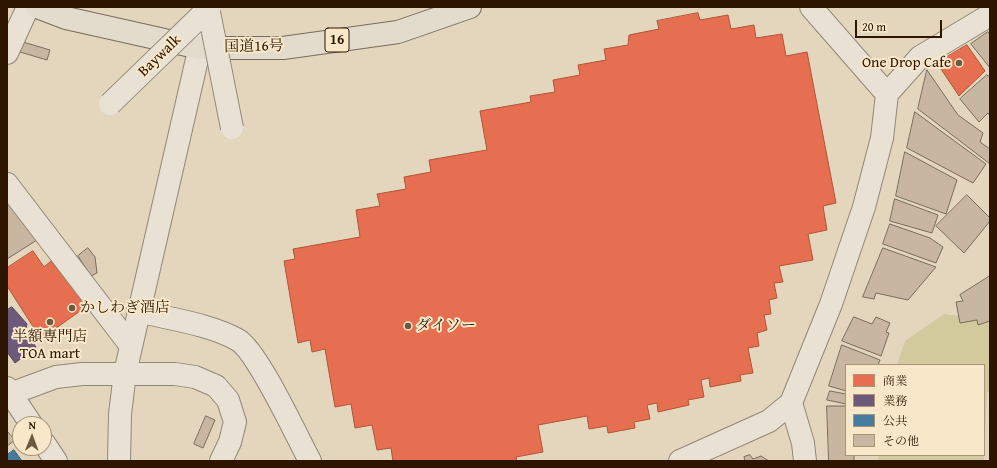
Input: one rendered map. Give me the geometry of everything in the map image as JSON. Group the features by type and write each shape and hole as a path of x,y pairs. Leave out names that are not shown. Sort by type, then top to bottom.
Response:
{"highway":[{"name":"国道16号","path":"37,7 66,18 200,48 283,48 398,32 470,7"}],"street":[{"path":"7,53 28,7"},
{"path":"119,461 120,414 125,373 209,7"},
{"path":"209,7 232,128"},
{"name":"Baywalk","path":"110,104 209,7"},
{"path":"811,7 887,94"},
{"path":"680,461 769,421 791,403 831,304 864,207 882,138 887,94 920,57 990,15"},
{"path":"7,184 131,346"},
{"path":"138,311 217,330 239,341 257,362 310,461"},
{"path":"25,416 8,392 56,378 82,374 125,373 175,374 195,377 216,386 228,400 235,422 230,442 221,461"},
{"path":"791,403 803,443 805,461"}],"shaded area":[{"path":"944,314 990,321 990,392 987,392 985,438 985,364 897,364 905,341"},
{"path":"878,456 984,456 984,461 878,461"}],"building: 商業":[{"path":"698,13 700,20 728,15 731,29 754,25 756,38 782,34 786,56 807,52 836,203 823,206 827,230 808,234 813,260 779,266 783,282 774,283 777,298 769,300 771,314 764,315 767,330 757,333 759,346 748,348 753,373 740,375 741,381 710,387 709,378 701,380 704,397 688,400 689,405 658,412 657,403 647,405 650,419 634,422 635,428 608,433 607,426 589,429 587,416 538,425 543,452 516,457 517,461 393,461 391,448 377,450 372,425 355,428 351,404 335,407 325,349 312,352 310,340 298,343 284,261 295,259 293,249 360,237 356,210 380,206 377,194 406,189 404,177 431,172 429,160 487,150 480,111 531,102 530,96 555,92 553,80 580,75 578,65 606,60 604,49 628,45 629,35 659,29 657,21"},
{"path":"967,45 985,71 959,96 937,63"},
{"path":"33,251 44,267 51,261 87,306 41,339 7,286 7,268"}],"building: 業務":[{"path":"12,307 27,324 25,332 36,347 15,363 7,352 7,310"}],"building: 公共":[{"path":"12,451 12,456 18,456 22,461 7,461 7,455"}],"building: その他":[{"path":"988,32 990,35 990,68 971,44"},
{"path":"23,42 50,50 47,60 20,52"},
{"path":"927,70 958,115 983,133 980,142 990,149 990,164 918,109"},
{"path":"987,75 990,77 990,116 988,113 979,122 960,99"},
{"path":"915,112 986,164 973,183 907,148"},
{"path":"905,152 957,180 946,214 896,196"},
{"path":"967,195 990,218 990,221 964,253 936,226"},
{"path":"895,199 938,215 932,233 890,221"},
{"path":"7,200 37,240 7,259"},
{"path":"890,224 930,238 943,247 936,263 883,244"},
{"path":"88,248 95,257 97,273 91,276 78,256"},
{"path":"883,248 936,267 908,300 876,293 874,299 863,297"},
{"path":"990,276 990,321 978,325 977,320 960,323 956,302 963,301 960,295"},
{"path":"854,317 872,324 876,317 890,323 886,332 889,333 881,356 842,341"},
{"path":"842,345 880,360 878,364 845,364 845,391 829,386"},
{"path":"830,391 845,394 845,404 827,400"},
{"path":"827,406 845,406 845,456 854,456 854,461 829,461"},
{"path":"206,416 215,420 203,448 194,444"},
{"path":"7,431 12,437 12,442 7,446"},
{"path":"750,455 753,459 761,456 769,461 745,461 744,457"}],"place":[{"name":"One Drop Cafe","path":"959,63"},
{"name":"かしわぎ酒店","path":"72,308"},
{"name":"半額専門店 TOA mart","path":"50,322"},
{"name":"ダイソー","path":"408,326"}]}
